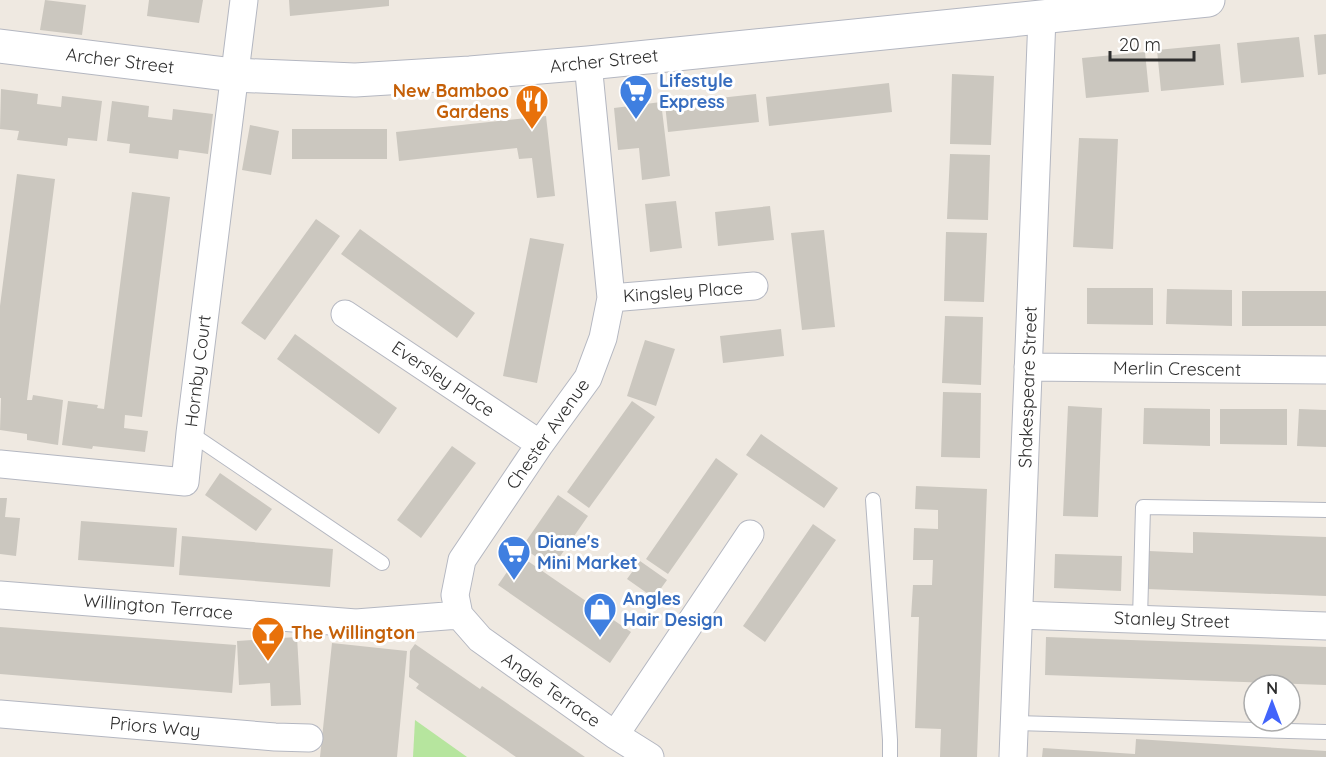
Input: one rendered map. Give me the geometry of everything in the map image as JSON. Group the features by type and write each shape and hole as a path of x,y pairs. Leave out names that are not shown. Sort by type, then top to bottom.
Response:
{"main road":[{"name":"Archer Street","path":"0,46 234,75 356,80 588,63 1053,11 1208,0"}],"street":[{"name":"Hornby Court","path":"0,464 185,482 244,0"},
{"name":"Shakespeare Street","path":"1013,757 1028,367 1053,11"},
{"name":"Chester Avenue","path":"459,615 455,595 462,560 540,444 588,378 603,338 611,298 588,63"},
{"name":"Kingsley Place","path":"611,298 754,286"},
{"name":"Eversley Place","path":"345,314 540,444"},
{"name":"Merlin Crescent","path":"1028,367 1326,370"},
{"path":"615,735 750,534"},
{"name":"Willington Terrace","path":"0,595 356,623 459,615"},
{"name":"Angle Terrace","path":"459,615 480,639 615,735 650,757"},
{"name":"Stanley Street","path":"1019,615 1326,626"},
{"name":"Priors Way","path":"0,714 309,738"}],"lane":[{"path":"190,433 382,564"},
{"path":"873,500 890,757"},
{"path":"1140,619 1143,507 1326,510"},
{"path":"1015,723 1326,732"}],"green space":[{"path":"415,720 467,757 413,757"}],"building":[{"path":"45,0 86,5 82,35 40,30"},
{"path":"149,0 203,0 199,23 147,16"},
{"path":"289,0 389,0 389,6 290,16"},
{"path":"1326,34 1326,74 1318,75 1314,35"},
{"path":"1299,37 1304,77 1241,83 1237,43"},
{"path":"1220,44 1224,85 1161,91 1157,50"},
{"path":"1145,52 1149,92 1086,98 1082,58"},
{"path":"952,74 994,76 991,145 950,144"},
{"path":"889,83 892,112 769,126 766,97"},
{"path":"1,89 38,94 37,104 61,107 62,96 102,101 97,141 68,138 67,146 17,140 19,131 0,129"},
{"path":"756,94 759,122 668,132 665,104"},
{"path":"112,101 149,106 148,117 172,120 173,109 213,114 208,154 179,150 178,159 129,153 130,144 107,141"},
{"path":"661,102 670,176 642,180 639,148 618,150 614,108"},
{"path":"546,116 555,196 537,198 532,158 519,159 517,148 399,161 396,132"},
{"path":"250,125 279,131 271,175 242,170"},
{"path":"292,129 387,129 387,159 292,159"},
{"path":"1079,138 1118,139 1113,249 1073,247"},
{"path":"950,154 990,155 988,220 947,219"},
{"path":"17,174 55,179 27,400 32,400 33,395 63,400 58,445 27,440 27,434 0,430 0,306"},
{"path":"132,192 170,197 142,417 125,415 124,428 148,431 145,452 62,445 68,401 98,405 97,408 104,409"},
{"path":"676,201 682,248 650,252 645,204"},
{"path":"770,206 774,240 718,246 715,212"},
{"path":"316,219 340,236 265,340 241,323"},
{"path":"360,229 475,313 457,338 341,254"},
{"path":"824,230 835,327 802,330 791,233"},
{"path":"946,232 987,233 984,302 944,301"},
{"path":"530,238 564,244 537,383 503,376"},
{"path":"1087,288 1153,288 1153,325 1087,324"},
{"path":"1167,289 1232,290 1232,326 1166,324"},
{"path":"1242,291 1326,291 1326,326 1242,326"},
{"path":"945,316 983,317 981,385 942,383"},
{"path":"781,329 784,356 723,363 720,336"},
{"path":"295,334 397,408 379,434 277,359"},
{"path":"645,340 675,349 656,406 627,396"},
{"path":"943,392 981,393 980,458 941,457"},
{"path":"632,401 655,417 589,508 567,492"},
{"path":"1068,406 1102,408 1098,517 1063,516"},
{"path":"1144,408 1210,409 1210,446 1143,444"},
{"path":"1220,409 1287,409 1287,445 1220,444"},
{"path":"1299,409 1326,410 1326,447 1297,446"},
{"path":"761,434 838,488 824,508 746,455"},
{"path":"452,446 476,463 421,538 397,520"},
{"path":"716,458 738,474 668,574 646,559"},
{"path":"220,473 272,509 256,531 205,495"},
{"path":"916,486 987,489 977,757 940,757 941,729 915,728 919,617 911,617 913,585 932,585 933,560 913,560 914,528 938,529 938,510 915,509"},
{"path":"558,495 588,516 552,568 522,547"},
{"path":"0,498 7,498 5,517 20,518 16,556 0,554"},
{"path":"81,521 177,528 174,567 78,560"},
{"path":"813,524 836,540 765,642 743,626"},
{"path":"1193,532 1326,537 1326,596 1147,589 1149,551 1193,553"},
{"path":"182,536 333,549 330,587 179,575"},
{"path":"1055,554 1122,556 1121,591 1054,588"},
{"path":"519,555 631,632 610,663 498,585"},
{"path":"640,561 667,580 654,598 627,579"},
{"path":"0,627 236,645 232,693 0,674"},
{"name":"The Willington","path":"297,637 301,705 271,706 270,683 239,685 237,641"},
{"path":"1046,637 1326,647 1326,685 1302,684 1302,673 1242,673 1242,682 1045,675"},
{"path":"332,643 407,651 397,757 320,757"},
{"path":"415,644 480,689 482,686 585,757 516,757 416,688 419,684 409,677 410,651"},
{"path":"1136,739 1326,751 1326,757 1042,757 1043,748 1135,754"}],"place":[{"name":"Lifestyle Express","path":"636,120"},
{"name":"New Bamboo Gardens","path":"532,130"},
{"name":"Diane's Mini Market","path":"514,581"},
{"name":"Angles Hair Design","path":"600,638"},
{"name":"The Willington","path":"268,662"}]}
